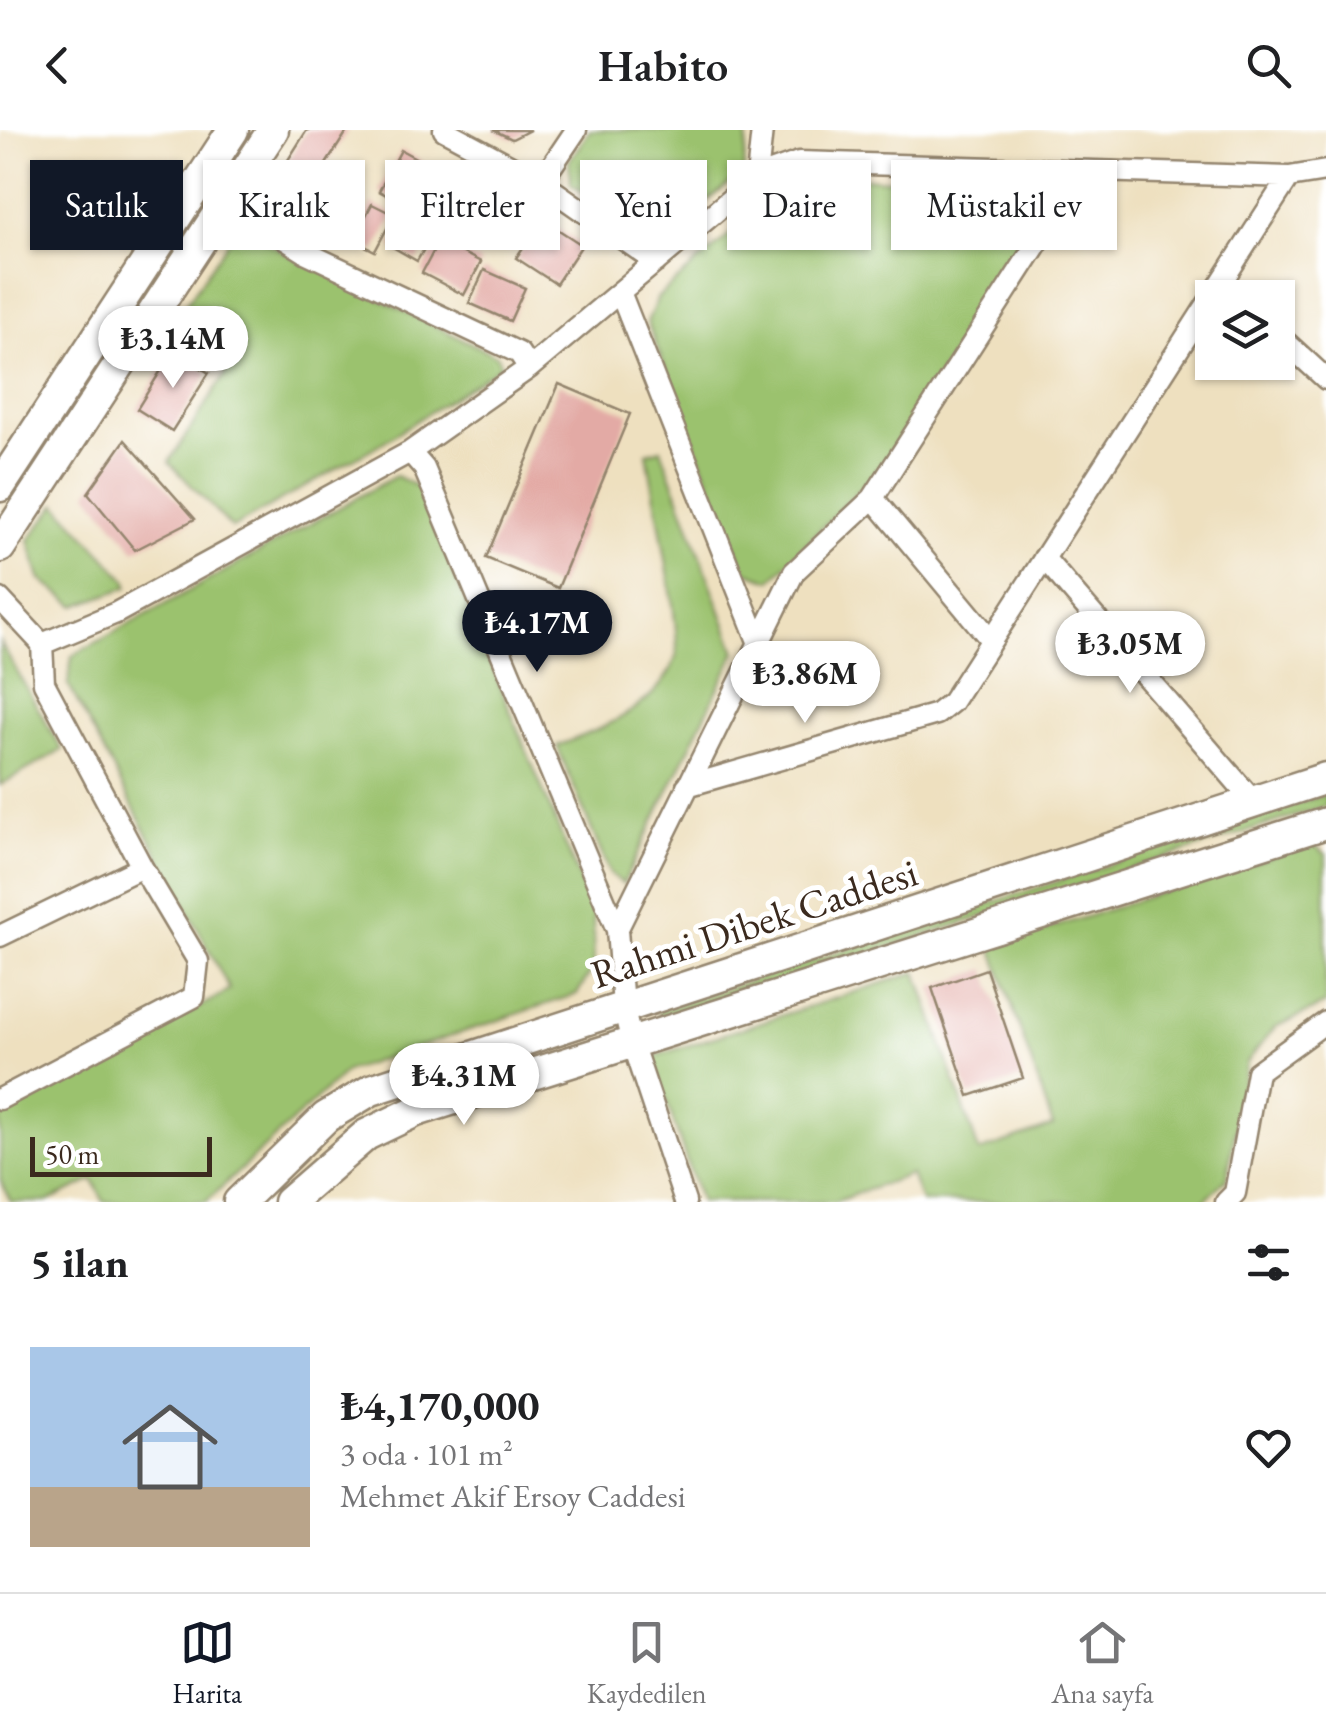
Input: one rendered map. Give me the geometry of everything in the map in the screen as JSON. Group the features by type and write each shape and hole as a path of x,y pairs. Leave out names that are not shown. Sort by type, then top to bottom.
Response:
{"main road":[{"path":"0,486 233,130"},
{"path":"253,160 273,130"},
{"path":"0,547 203,237"},
{"name":"Rahmi Dibek Caddesi","path":"239,1202 326,1117 371,1090 1326,778"},
{"name":"Rahmi Dibek Caddesi","path":"289,1202 346,1150 388,1122 1326,824"}],"street":[{"path":"444,130 501,160"},
{"path":"556,160 576,130"},
{"path":"759,160 762,130"},
{"path":"1117,173 1289,178 1326,171"},
{"path":"1233,280 1289,178"},
{"path":"560,195 656,262"},
{"path":"42,644 116,614 410,452 529,368 727,202"},
{"path":"301,250 519,353 529,368"},
{"path":"618,930 794,572 873,498 1034,250"},
{"path":"620,292 758,641"},
{"path":"687,786 936,714 952,702 1044,558 1195,337"},
{"path":"1295,350 1326,379"},
{"path":"410,452 424,468 618,930 623,1006 632,1043 686,1202"},
{"path":"873,498 992,640"},
{"path":"1044,558 1254,802"},
{"path":"0,599 42,644 44,682 142,867 198,960 194,998 0,1099"},
{"path":"0,936 142,867"},
{"path":"1226,1202 1235,1193 1257,1072 1326,1022"}],"green space":[{"path":"590,130 748,130 745,160 727,160 727,186 707,202 707,160 580,160 580,190 571,184 569,161"},
{"path":"871,179 891,180 891,250 1019,250 880,468 771,580 745,571 647,322 658,297 727,237 727,250 871,250"},
{"path":"223,250 280,250 497,356 501,366 380,444 232,528 169,462 226,373 181,337 180,313"},
{"path":"661,449 736,652 623,884 610,874 557,746 610,724 643,703 657,690 676,657 671,593 647,453"},
{"path":"396,476 418,487 593,912 594,967 577,994 346,1071 206,1202 104,1202 93,1180 47,1202 11,1202 0,1179 0,1117 230,990 68,684 72,656"},
{"path":"57,504 127,581 128,587 76,606 40,579 29,540"},
{"path":"0,642 62,750 0,785"},
{"path":"1326,794 1326,806 662,1020 658,1011"},
{"path":"1312,844 1326,854 1326,1004 1275,1027 1247,1062 1227,1178 1203,1202 921,1202 911,1174 834,1202 700,1202 652,1057 917,972 979,1152 1053,1126 992,947"}],"building":[{"path":"307,130 348,130 329,160 288,160"},
{"path":"493,130 530,130 512,139"},
{"path":"401,150 419,160 396,160"},
{"path":"372,204 385,210 385,232 375,251 365,246 365,217"},
{"path":"560,231 580,244 556,284 516,258 521,250 560,250"},
{"path":"398,250 424,250 417,261"},
{"path":"434,250 457,250 481,262 464,295 422,273"},
{"path":"484,270 525,288 510,321 469,303"},
{"path":"173,351 209,373 172,431 137,409"},
{"path":"559,384 630,414 558,588 486,558"},
{"path":"125,440 195,519 135,550 88,493"},
{"path":"986,969 1023,1078 969,1096 932,988"}]}
